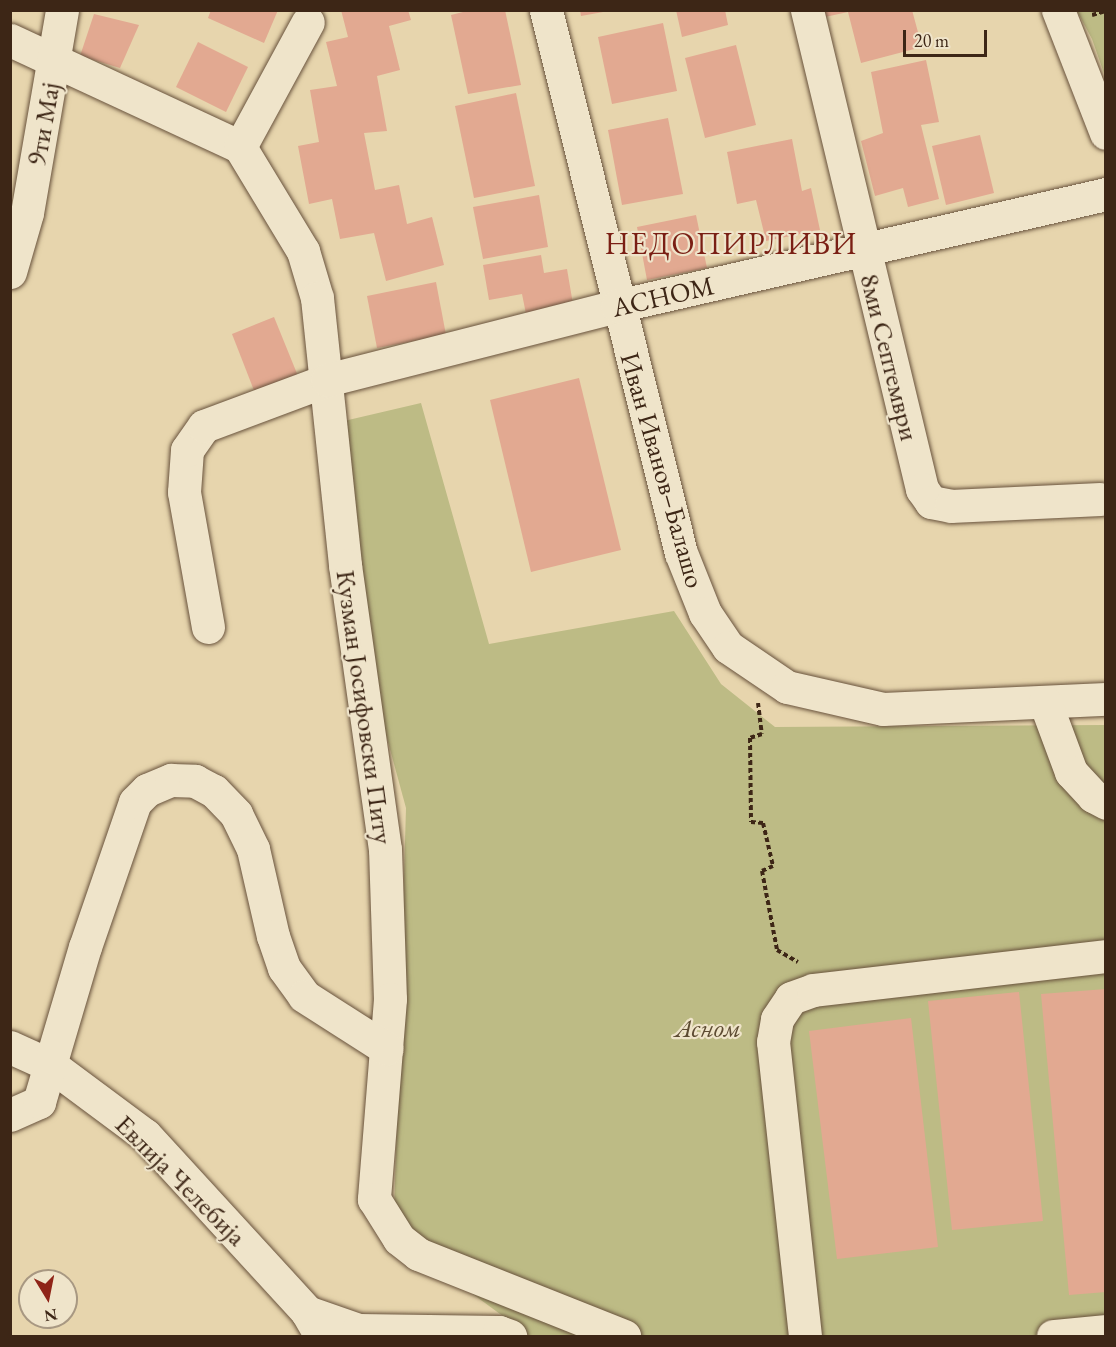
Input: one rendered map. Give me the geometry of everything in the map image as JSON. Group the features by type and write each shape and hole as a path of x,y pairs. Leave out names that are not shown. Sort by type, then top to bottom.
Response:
{"street":[{"name":"9ти Мај","path":"10,272 19,217 55,59 62,10"},
{"name":"Иван Иванов–Балашо","path":"546,10 617,306 681,553 705,613 728,647 787,687 883,709 1106,699"},
{"name":"8ми Септември","path":"807,10 922,489 931,502 951,506 1100,499"},
{"path":"1072,14 1106,133"},
{"path":"10,40 240,147 308,22"},
{"name":"Кузман Јосифовски Питу","path":"240,147 303,251 317,298 345,565 385,849 391,939 387,1048 374,1199 399,1239 418,1254 613,1335"},
{"name":"АСНОМ","path":"208,627 184,492 187,450 204,426 327,380 617,306 1106,194"},
{"path":"1045,702 1071,772 1093,796 1106,803"},
{"path":"10,1115 39,1102 52,1066 126,820 135,802 147,790 171,780 195,781 214,791 236,814 254,849 273,936 284,968 304,996 387,1048"},
{"path":"805,1336 772,1042 777,1020 791,998 813,990 1106,956"},
{"name":"Евлија Челебија","path":"10,1047 52,1066 145,1135 314,1324"},
{"path":"314,1324 358,1330 429,1334 499,1332 510,1336"},
{"path":"1053,1336 1106,1331"}],"path":[{"path":"1072,14 1106,11"},
{"path":"753,665 762,734 750,738 751,822 763,823 773,866 762,871 777,950 802,965 790,977 791,998"}],"green space":[{"path":"1077,11 1105,11 1105,76 1092,39"},
{"name":"Асном","path":"421,403 489,644 674,611 721,684 775,727 1105,725 1105,1336 530,1336 418,1254 394,1216 406,808 369,672 344,421"}],"building":[{"path":"211,10 278,10 264,43 208,18"},
{"path":"341,10 408,10 411,20 389,26 400,70 377,76 387,131 364,133 375,190 399,185 407,224 432,217 444,265 386,281 374,233 340,239 332,199 309,204 298,146 319,142 310,90 337,86 326,42 348,37"},
{"path":"471,10 505,10 521,85 468,94 451,15"},
{"path":"580,10 603,10 603,12 581,16"},
{"path":"676,10 725,10 728,25 682,37"},
{"path":"823,10 912,10 922,47 861,63 848,12 825,17"},
{"path":"94,14 139,25 120,68 80,56"},
{"path":"663,23 677,91 612,104 598,37"},
{"path":"198,42 248,67 226,112 176,87"},
{"path":"736,45 756,125 705,138 685,58"},
{"path":"926,60 939,122 921,125 939,199 908,207 903,188 875,196 861,141 883,133 871,72"},
{"path":"516,93 535,186 474,198 455,106"},
{"path":"668,118 683,194 622,205 608,130"},
{"path":"980,135 994,193 946,205 932,146"},
{"path":"792,139 802,191 811,188 820,230 766,241 756,200 737,204 727,152"},
{"path":"539,195 548,247 483,259 473,207"},
{"path":"696,215 707,268 647,280 637,227"},
{"path":"541,255 544,273 567,269 574,310 527,319 522,294 489,300 483,265"},
{"path":"436,282 446,335 377,348 367,296"},
{"path":"274,317 298,376 255,393 232,334"},
{"path":"579,378 621,550 531,572 490,400"},
{"path":"1106,989 1106,1292 1069,1295 1041,994"},
{"path":"1019,992 1043,1221 952,1230 928,1001"},
{"path":"911,1018 938,1247 837,1259 809,1031"}],"district":[{"name":"НЕДОПИРЛИВИ","path":"731,244"}]}
